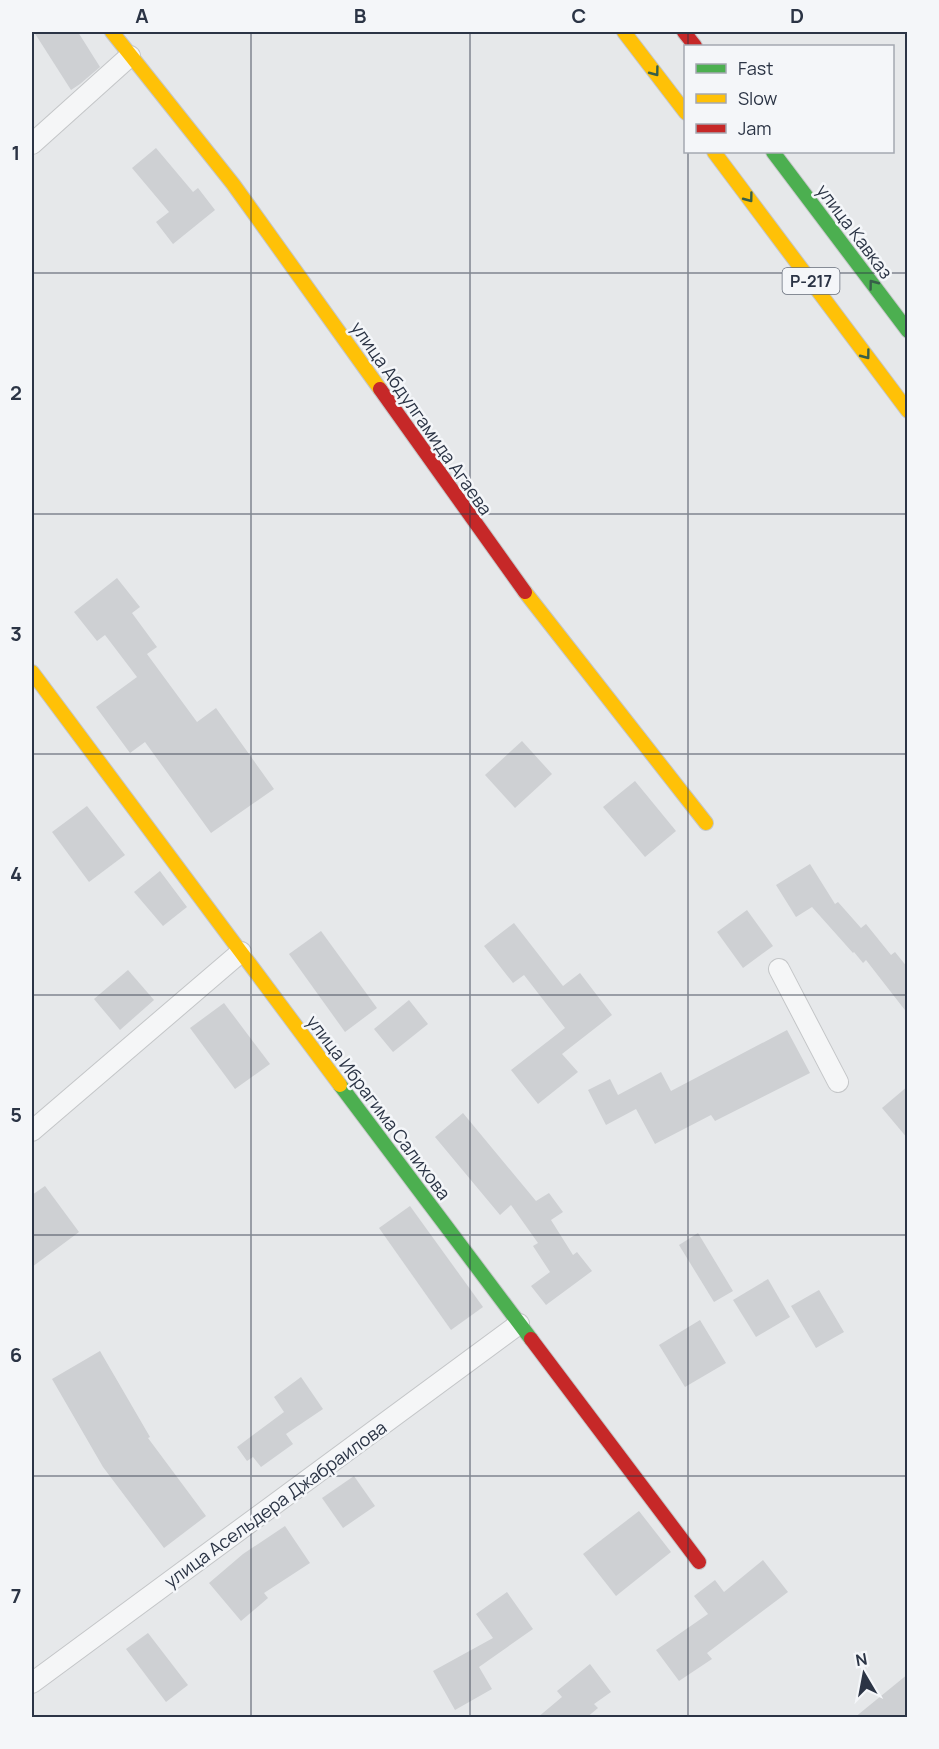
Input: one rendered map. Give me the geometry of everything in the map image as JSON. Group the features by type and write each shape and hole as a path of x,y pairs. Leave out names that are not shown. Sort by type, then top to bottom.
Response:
{"main road":[{"name":"улица Абдулгамида Агаева","path":"112,32 233,184 520,586 706,823"},
{"path":"624,32 684,110"},
{"path":"684,32 694,45"},
{"name":"Р-217","path":"715,153 908,411"},
{"name":"улица Кавказ","path":"774,153 908,331"},
{"name":"улица Ибрагима Салихова","path":"32,672 699,1562"}],"street":[{"path":"32,144 130,56"},
{"path":"32,1131 241,952"},
{"path":"779,969 838,1082"},
{"name":"улица Асельдера Джабраилова","path":"32,1683 519,1324"}],"building":[{"path":"34,32 78,32 100,67 71,90"},
{"path":"156,148 193,192 198,188 215,210 173,244 156,222 169,212 132,168"},
{"path":"117,578 140,607 132,613 157,647 147,654 197,722 216,708 274,789 211,833 145,742 130,753 96,707 137,677 105,635 97,641 74,612"},
{"path":"522,741 552,774 515,808 485,775"},
{"path":"635,781 676,831 645,857 603,807"},
{"path":"87,806 125,855 89,882 52,832"},
{"path":"810,864 835,904 838,902 861,928 866,924 891,955 895,952 908,968 908,1014 866,960 863,963 812,907 796,917 776,885"},
{"path":"160,871 187,907 163,926 134,892"},
{"path":"747,910 773,946 743,968 717,932"},
{"path":"514,923 563,986 580,973 612,1015 562,1054 578,1072 538,1104 511,1070 565,1028 524,975 513,983 484,946"},
{"path":"321,931 377,1008 345,1032 289,954"},
{"path":"128,970 154,1000 120,1030 94,999"},
{"path":"409,1000 428,1024 393,1052 374,1029"},
{"path":"224,1003 270,1064 235,1089 190,1028"},
{"path":"787,1030 810,1073 715,1121 711,1115 655,1144 636,1109 606,1125 588,1090 610,1079 618,1095 661,1072 671,1091"},
{"path":"908,1086 908,1139 882,1108"},
{"path":"463,1113 536,1201 549,1193 563,1212 551,1220 573,1255 577,1252 592,1271 546,1305 531,1286 550,1272 533,1246 538,1243 511,1205 500,1215 435,1137"},
{"path":"45,1186 79,1232 32,1267 32,1195"},
{"path":"410,1206 483,1307 451,1330 379,1228"},
{"path":"698,1233 733,1291 714,1302 679,1245"},
{"path":"768,1279 790,1317 756,1337 733,1300"},
{"path":"819,1290 844,1332 816,1348 791,1306"},
{"path":"700,1320 726,1363 685,1387 659,1345"},
{"path":"100,1351 150,1437 148,1438 206,1516 164,1548 103,1467 52,1379"},
{"path":"301,1377 323,1409 286,1434 293,1444 261,1467 253,1457 247,1461 237,1447 284,1412 274,1397"},
{"path":"354,1476 375,1506 343,1528 322,1498"},
{"path":"639,1511 671,1552 616,1596 583,1554"},
{"path":"285,1526 310,1563 264,1593 268,1598 241,1621 209,1583 243,1554"},
{"path":"763,1560 788,1592 707,1653 712,1659 679,1681 656,1650 708,1614 694,1596 715,1580 724,1592"},
{"path":"507,1592 533,1629 479,1667 492,1689 455,1710 433,1671 493,1638 476,1614"},
{"path":"148,1633 188,1685 166,1702 126,1649"},
{"path":"590,1664 611,1692 594,1704 598,1708 586,1718 537,1718 562,1697 557,1691"},
{"path":"908,1674 908,1718 854,1718"}],"traffic: fast":[{"path":"774,153 908,331"},
{"path":"340,1085 531,1339"}],"traffic: slow":[{"path":"112,32 233,184 380,389"},
{"path":"624,32 684,110"},
{"path":"715,153 908,411"},
{"path":"525,592 706,823"},
{"path":"32,672 340,1085"}],"traffic: jam":[{"path":"684,32 694,45"},
{"path":"380,389 525,592"},
{"path":"531,1339 699,1562"}]}
